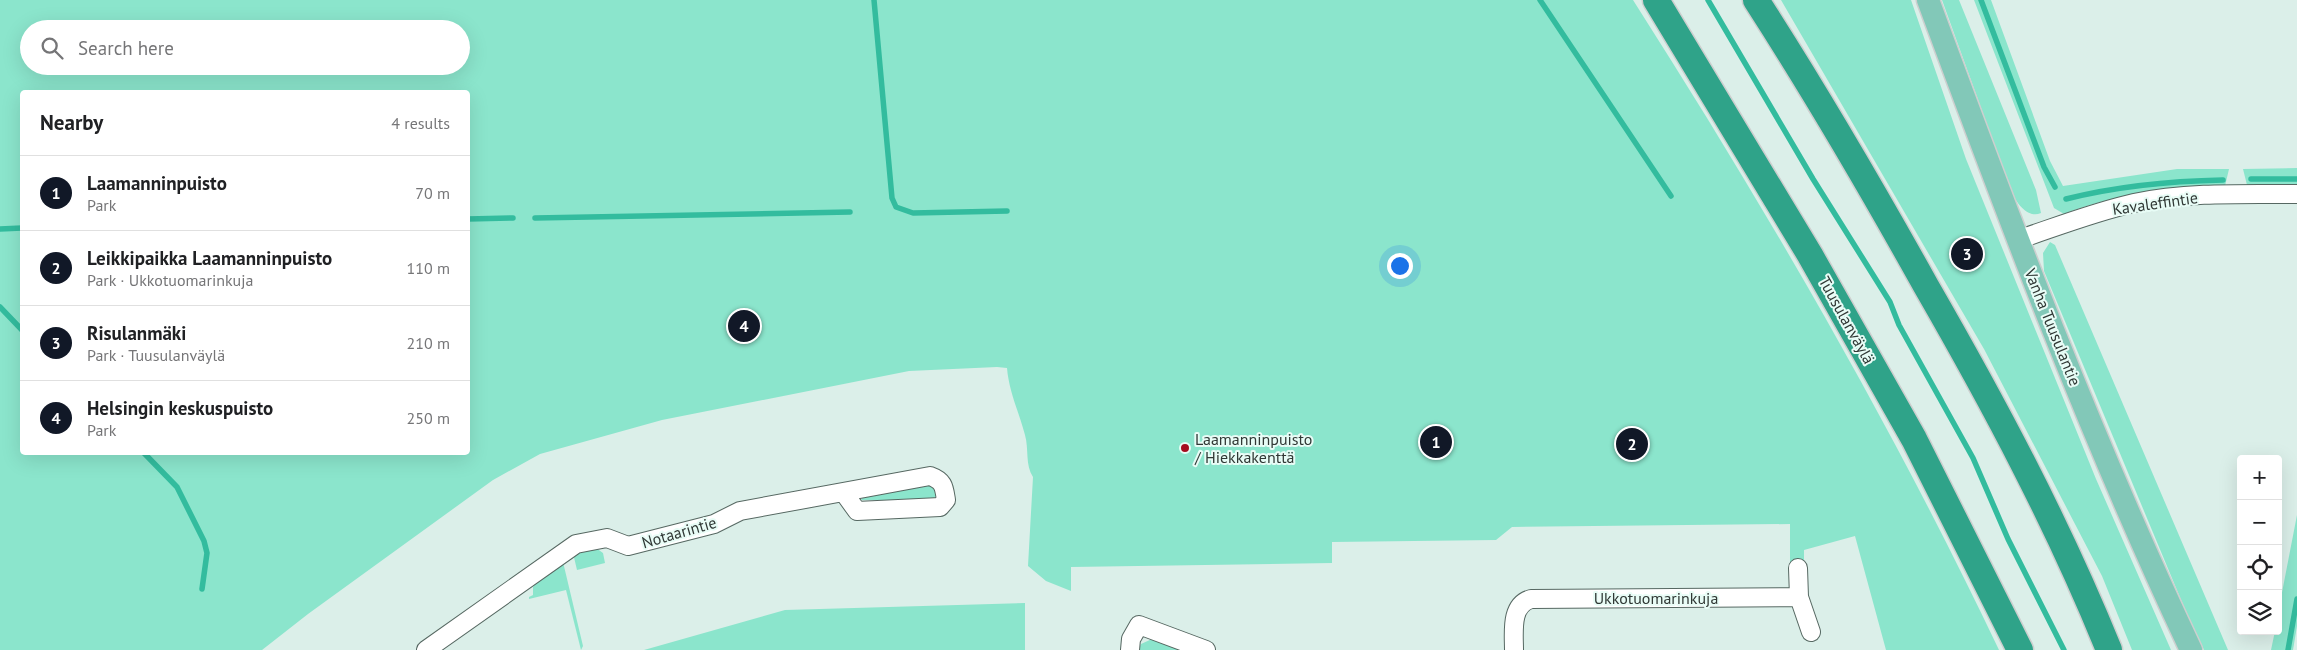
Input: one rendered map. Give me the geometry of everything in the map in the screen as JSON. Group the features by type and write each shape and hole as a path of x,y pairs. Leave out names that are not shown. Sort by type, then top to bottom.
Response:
{"highway":[{"name":"Tuusulanväylä","path":"1656,0 1810,255 1914,439 2020,650"},
{"path":"1756,0 1881,206 1988,394 2084,589 2109,650"}],"main road":[{"name":"Vanha Tuusulantie","path":"1928,0 2017,240 2156,577 2191,650"}],"street":[{"name":"Kavaleffintie","path":"2017,240 2097,212 2135,203 2180,197 2297,194"},
{"name":"Notaarintie","path":"426,650 576,544 607,538 628,546 714,524 740,511 930,476 939,479 944,485 946,500 940,507 857,511 844,493"},
{"path":"1798,568 1799,597 1811,632"},
{"name":"Ukkotuomarinkuja","path":"1514,650 1514,619 1517,609 1525,601 1531,599 1799,597"},
{"path":"1130,650 1131,639 1139,624 1206,650"}],"green space":[{"path":"0,0 1633,0 1732,159 1826,319 1916,483 1999,650 1886,650 1855,536 1804,550 1804,566 1790,566 1790,524 1512,527 1496,540 1332,542 1332,563 1071,567 1071,591 1046,581 1028,566 1033,477 1028,462 1025,435 1012,394 1007,368 997,367 909,371 662,420 540,454 493,480 308,614 262,650 0,650"},
{"path":"1781,0 1911,0 1966,159 2096,479 2171,650 2132,650 2102,576 1984,349"},
{"path":"1942,0 1959,0 2036,190 2041,213 2031,214 2027,212 2019,204 2011,191"},
{"path":"1974,0 1991,0 2050,161 2063,186 2177,169 2229,169 2225,186 2163,191 2123,197 2103,201 2064,214 2054,208"},
{"path":"2297,168 2297,186 2247,185 2243,169"},
{"path":"2050,242 2055,245 2228,650 2204,650 2184,607 2044,271 2043,253"},
{"path":"931,484 936,486 937,495 932,500 861,500 863,497"},
{"path":"2297,515 2297,626 2293,650 2271,650 2274,635 2282,635 2282,592"},
{"path":"596,548 603,553 605,563 577,570 573,553"},
{"path":"563,562 583,646 581,650 566,590 529,599 533,595 533,587 536,583"},
{"path":"1025,603 1025,650 644,650 785,610"},
{"path":"1152,639 1187,650 1138,650 1141,644"}],"waterway":[{"path":"874,0 892,198 896,207 913,213 1007,211"},
{"path":"1540,0 1671,196"},
{"path":"1708,0 1813,179 1890,302 1899,325 1973,458 2008,539 2064,650"},
{"path":"1981,0 2044,167 2055,187"},
{"path":"2251,179 2297,179"},
{"path":"2066,199 2144,185 2223,180"},
{"path":"535,218 850,212"},
{"path":"470,219 513,218"},
{"path":"0,229 20,228"},
{"path":"0,307 20,328"},
{"path":"146,455 177,487 204,541 207,553 202,589"},
{"path":"2288,650 2297,599"}],"place":[{"name":"Risulanmäki","path":"1967,254"},
{"name":"Helsingin keskuspuisto","path":"744,326"},
{"name":"Laamanninpuisto","path":"1436,442"},
{"name":"Leikkipaikka Laamanninpuisto","path":"1632,444"},
{"name":"Laamanninpuisto / Hiekkakenttä","path":"1185,448"}]}
